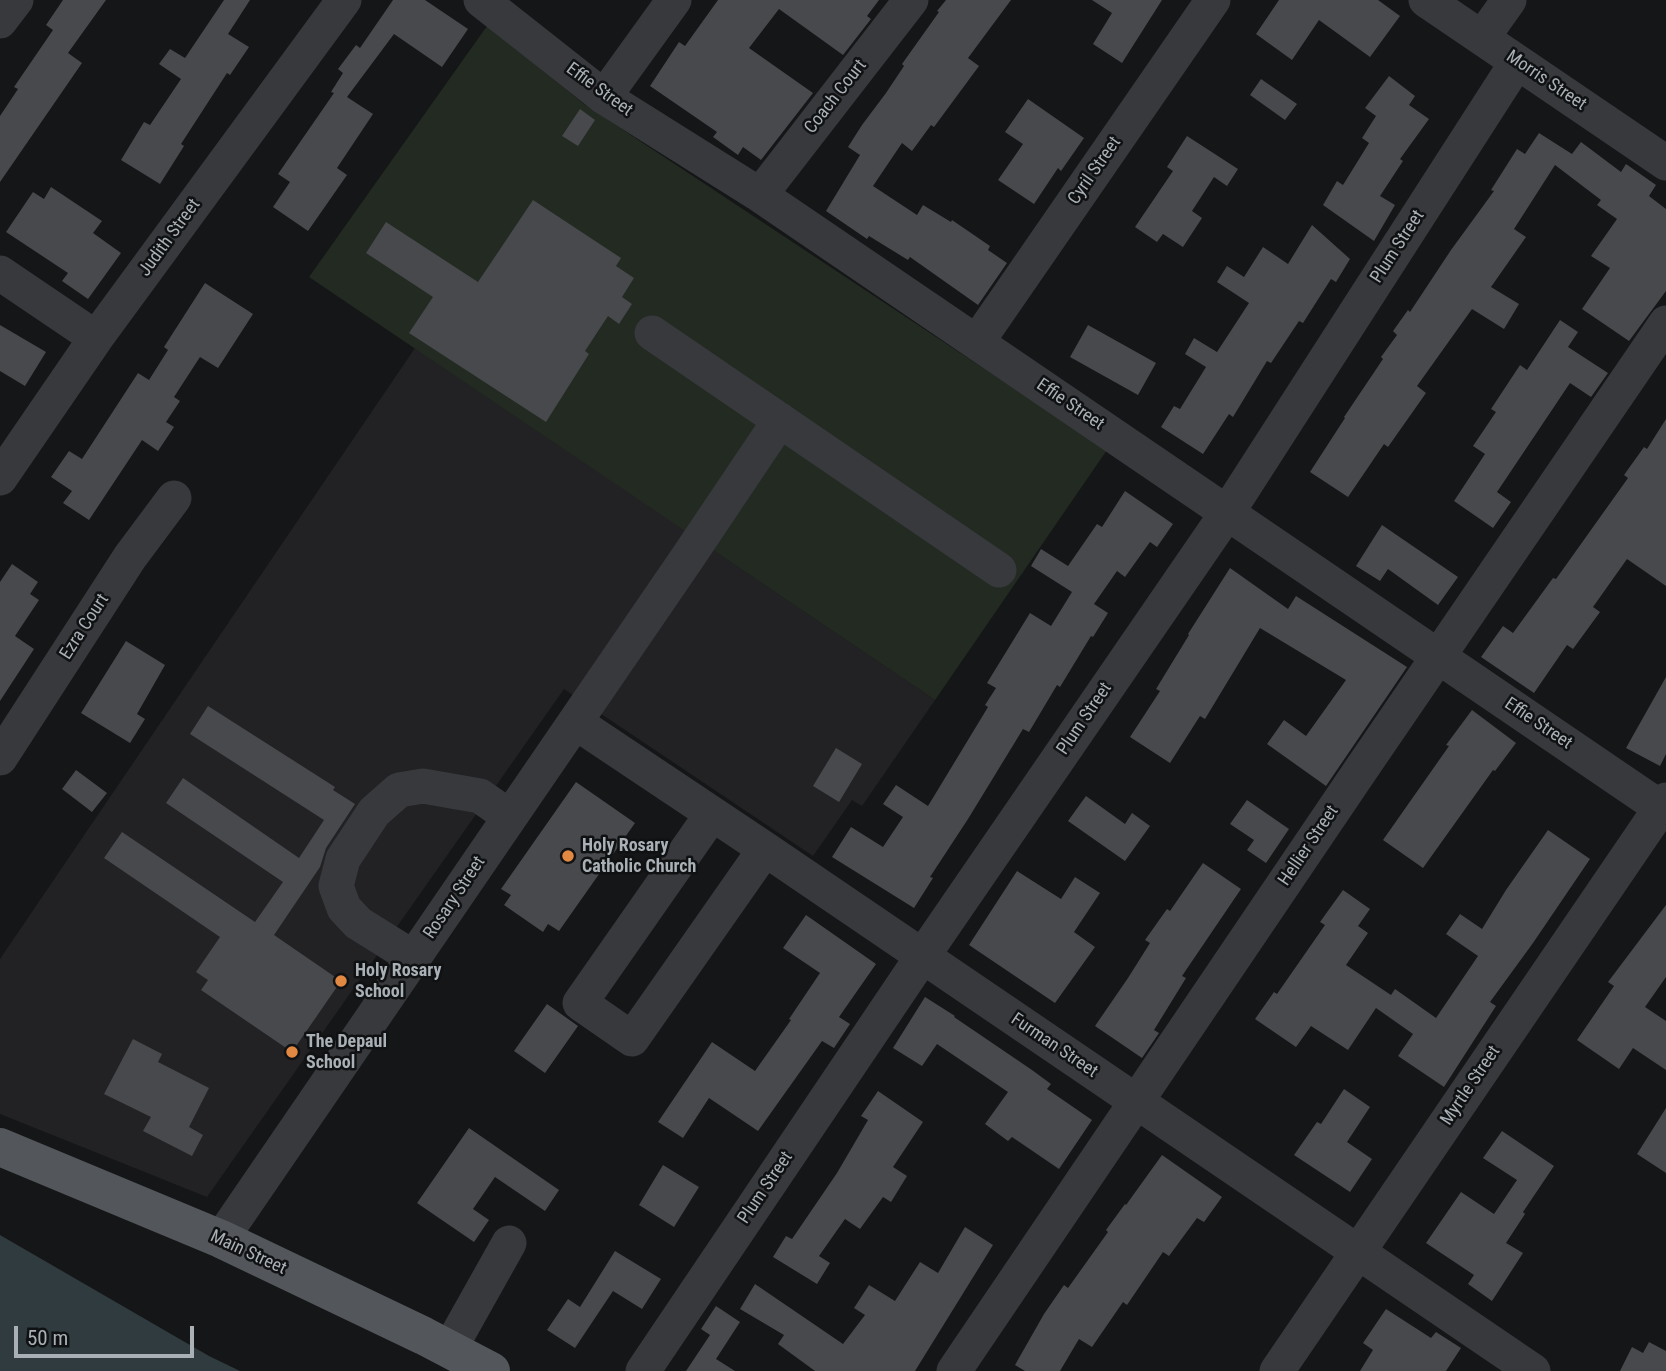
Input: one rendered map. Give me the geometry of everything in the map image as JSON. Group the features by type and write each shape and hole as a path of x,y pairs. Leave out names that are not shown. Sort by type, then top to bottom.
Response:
{"main road":[{"name":"Main Street","path":"0,1147 221,1239 491,1371"}],"street":[{"path":"0,21 16,0"},
{"name":"Judith Street","path":"0,478 96,338 344,0"},
{"name":"Effie Street","path":"481,0 604,97 761,195 1438,656 1664,804"},
{"path":"604,97 674,0"},
{"name":"Coach Court","path":"761,195 911,0"},
{"name":"Cyril Street","path":"977,342 1213,0"},
{"name":"Morris Street","path":"1426,0 1666,163"},
{"path":"1482,38 1509,0"},
{"name":"Plum Street","path":"643,1371 922,957 1227,513 1517,62"},
{"path":"0,273 96,338"},
{"name":"Hellier Street","path":"954,1371 1666,323"},
{"path":"652,333 999,570"},
{"name":"Rosary Street","path":"221,1239 780,420"},
{"name":"Ezra Court","path":"0,758 130,557 174,498"},
{"name":"Furman Street","path":"575,722 1533,1371"},
{"path":"414,958 358,923 344,908 335,886 343,859 374,812 399,790 423,786 480,796 510,817"},
{"name":"Myrtle Street","path":"1277,1371 1664,804"},
{"path":"712,814 580,1003 632,1039 765,849"},
{"path":"449,1350 509,1243"}],"shaded area":[{"path":"487,26 584,104 1107,450 935,700 309,277"},
{"path":"415,348 935,700 862,806 852,800 813,856 564,689 207,1197 0,1114 0,959"},
{"path":"0,1235 209,1356 240,1371 0,1371"}],"building":[{"path":"63,0 106,0 68,53 82,63 0,182 0,116 18,89 14,87 53,30 46,25"},
{"path":"224,0 250,0 228,34 249,47 230,75 227,73 181,144 184,146 160,184 121,160 144,122 150,125 181,79 159,64 170,49 185,58"},
{"path":"393,0 425,0 468,29 442,67 394,34 347,97 373,114 337,168 347,175 308,231 273,207 290,182 278,174 334,93 331,92 343,73 338,69 356,45 360,48"},
{"path":"718,0 879,0 867,16 871,19 843,55 779,9 749,48 813,93 761,160 743,147 738,155 713,137 717,132 650,86 679,42 685,46"},
{"path":"946,0 1011,0 968,58 979,66 934,127 931,125 912,151 902,143 873,186 917,215 923,205 951,222 952,220 990,246 988,250 1007,263 978,305 910,257 908,260 869,236 867,239 826,211 860,155 848,147"},
{"path":"1092,0 1162,0 1122,63 1093,44 1112,13"},
{"path":"1279,0 1378,0 1400,16 1370,57 1319,20 1292,60 1256,34"},
{"path":"1389,76 1415,96 1409,105 1429,119 1400,159 1403,161 1380,196 1395,205 1374,241 1323,205 1337,181 1343,185 1369,143 1362,138 1376,116 1365,108"},
{"path":"1261,79 1297,104 1285,120 1250,95"},
{"path":"1028,99 1084,138 1061,171 1058,168 1034,204 998,180 1023,144 1005,132"},
{"path":"580,109 595,120 578,146 562,136"},
{"path":"1539,133 1572,154 1581,142 1621,172 1626,164 1656,185 1649,196 1666,209 1666,291 1629,341 1582,309 1610,268 1591,256 1617,219 1597,205 1601,200 1555,165 1514,229 1526,237 1491,287 1519,304 1504,329 1472,309 1417,386 1426,393 1388,447 1384,444 1348,497 1310,472 1383,359 1381,357 1397,335 1393,331 1408,310 1410,312 1494,191 1491,190 1517,149 1525,154"},
{"path":"1187,136 1238,169 1227,186 1214,177 1192,211 1202,218 1183,247 1163,234 1157,242 1135,227 1173,171 1167,167"},
{"path":"51,187 102,221 93,233 121,253 88,299 62,281 68,273 6,232 33,192 44,199"},
{"path":"533,200 621,258 616,266 634,278 622,297 632,304 619,324 608,316 585,351 589,354 546,422 409,333 433,297 366,253 386,222 478,282"},
{"path":"1312,225 1350,259 1336,282 1331,279 1303,323 1299,321 1271,363 1267,361 1233,417 1229,414 1203,454 1161,427 1174,406 1180,409 1206,367 1185,354 1194,338 1217,352 1249,303 1217,282 1227,266 1244,277 1263,247 1288,264"},
{"path":"205,283 253,314 218,368 200,357 174,397 180,401 166,422 174,427 158,451 142,440 89,520 63,503 72,491 51,477 69,451 82,459 138,373 149,380 168,350 164,347"},
{"path":"1560,320 1578,332 1568,347 1608,373 1591,397 1570,383 1497,492 1511,502 1493,528 1454,501 1485,454 1473,446 1496,412 1491,409 1520,365 1527,370"},
{"path":"0,325 46,352 25,386 0,371"},
{"path":"1088,325 1156,363 1138,395 1070,357"},
{"path":"1666,419 1666,586 1627,559 1593,607 1600,612 1573,649 1567,645 1534,693 1481,657 1503,626 1513,633 1553,578 1556,579 1628,478 1624,475 1644,447 1647,449"},
{"path":"1125,491 1173,524 1157,547 1150,542 1125,577 1117,571 1094,604 1108,613 1060,687 1057,685 1029,732 1023,729 930,877 933,878 914,908 832,857 851,827 883,847 903,817 883,804 896,785 928,806 988,707 985,705 996,688 987,683 1030,613 1051,626 1072,592 1031,566 1041,549 1068,566 1097,524 1102,527"},
{"path":"1382,525 1458,577 1438,605 1388,569 1380,581 1356,566"},
{"path":"12,564 38,582 30,594 39,600 15,636 34,649 0,701 0,582"},
{"path":"1230,568 1288,609 1296,596 1407,667 1326,786 1267,744 1284,720 1306,736 1346,680 1260,628 1205,719 1200,716 1170,763 1130,737 1160,691 1156,689 1188,634"},
{"path":"126,641 165,665 137,714 145,719 130,743 81,713"},
{"path":"1666,677 1666,754 1660,766 1626,748"},
{"path":"208,706 335,787 333,790 355,804 326,848 320,867 274,935 341,981 292,1052 201,990 208,980 196,972 220,937 104,858 122,832 255,922 283,882 166,803 183,778 299,858 324,820 190,734"},
{"path":"1472,710 1516,743 1495,771 1493,770 1423,868 1383,840"},
{"path":"836,748 862,764 839,802 813,786"},
{"path":"76,770 107,793 92,812 62,789"},
{"name":"Holy Rosary Catholic Church","path":"576,782 635,823 559,931 548,924 543,932 504,905 511,895 501,889"},
{"path":"1086,796 1125,824 1132,813 1150,826 1125,861 1068,821"},
{"path":"1247,800 1289,829 1266,863 1247,850 1254,840 1230,824"},
{"path":"1548,830 1590,859 1490,1002 1496,1006 1444,1087 1398,1056 1413,1034 1376,1008 1348,1050 1311,1026 1296,1047 1255,1019 1274,992 1277,994 1325,925 1320,922 1343,890 1370,909 1358,926 1368,933 1346,965 1391,995 1395,989 1436,1018 1478,956 1446,934 1460,914 1482,929"},
{"path":"1203,863 1241,889 1182,976 1186,978 1154,1030 1159,1033 1142,1058 1095,1026 1150,943 1145,940 1167,909 1170,911"},
{"path":"1017,871 1061,899 1075,877 1100,893 1074,932 1095,947 1055,1003 969,945"},
{"path":"1666,905 1666,977 1645,1007 1666,1021 1666,1070 1633,1048 1619,1069 1577,1040 1614,986 1608,982"},
{"path":"806,915 876,964 839,1017 850,1024 834,1048 822,1041 758,1131 709,1098 683,1138 658,1122 712,1042 755,1071 820,973 783,948"},
{"path":"925,997 1032,1070 1051,1084 1047,1089 1092,1120 1059,1169 1012,1137 1008,1141 985,1124 1008,1092 937,1044 922,1066 893,1048"},
{"path":"547,1004 578,1026 545,1073 514,1051"},
{"path":"133,1039 162,1054 158,1062 209,1088 189,1127 203,1135 192,1156 143,1131 151,1117 104,1094"},
{"path":"1344,1089 1370,1107 1347,1142 1372,1159 1350,1192 1294,1155 1317,1122 1321,1124"},
{"path":"878,1091 923,1122 893,1167 907,1176 891,1202 883,1197 860,1229 845,1219 819,1256 830,1263 817,1284 773,1257 786,1236 792,1239 837,1173 868,1120 861,1116"},
{"path":"1666,1108 1666,1173 1637,1154"},
{"path":"469,1128 559,1190 545,1211 495,1177 473,1209 489,1220 474,1242 417,1203"},
{"path":"1502,1131 1554,1166 1506,1243 1523,1253 1492,1301 1468,1284 1474,1275 1426,1243 1461,1192 1494,1214 1517,1180 1483,1158"},
{"path":"1162,1155 1222,1197 1204,1222 1197,1218 1169,1256 1163,1252 1127,1305 1123,1302 1092,1347 1079,1339 1060,1371 1025,1371 1015,1365 1064,1285 1068,1288 1108,1232 1106,1230"},
{"path":"663,1165 699,1187 674,1227 639,1205"},
{"path":"965,1227 993,1245 915,1371 815,1371 778,1344 784,1335 740,1309 755,1284 843,1344 865,1315 854,1308 869,1285 895,1301 920,1262 938,1273"},
{"path":"615,1251 661,1279 642,1309 613,1291 575,1348 547,1330 568,1299 580,1307"},
{"path":"716,1306 740,1322 716,1359 735,1371 686,1371 710,1335 701,1329"},
{"path":"1386,1309 1431,1338 1436,1332 1461,1348 1446,1371 1360,1371 1373,1350 1363,1343"},
{"path":"1649,1342 1666,1351 1666,1371 1620,1371 1632,1347 1643,1353"}],"place":[{"name":"Holy Rosary Catholic Church","path":"568,856"},
{"name":"Holy Rosary School","path":"341,981"},
{"name":"The Depaul School","path":"292,1052"}]}
